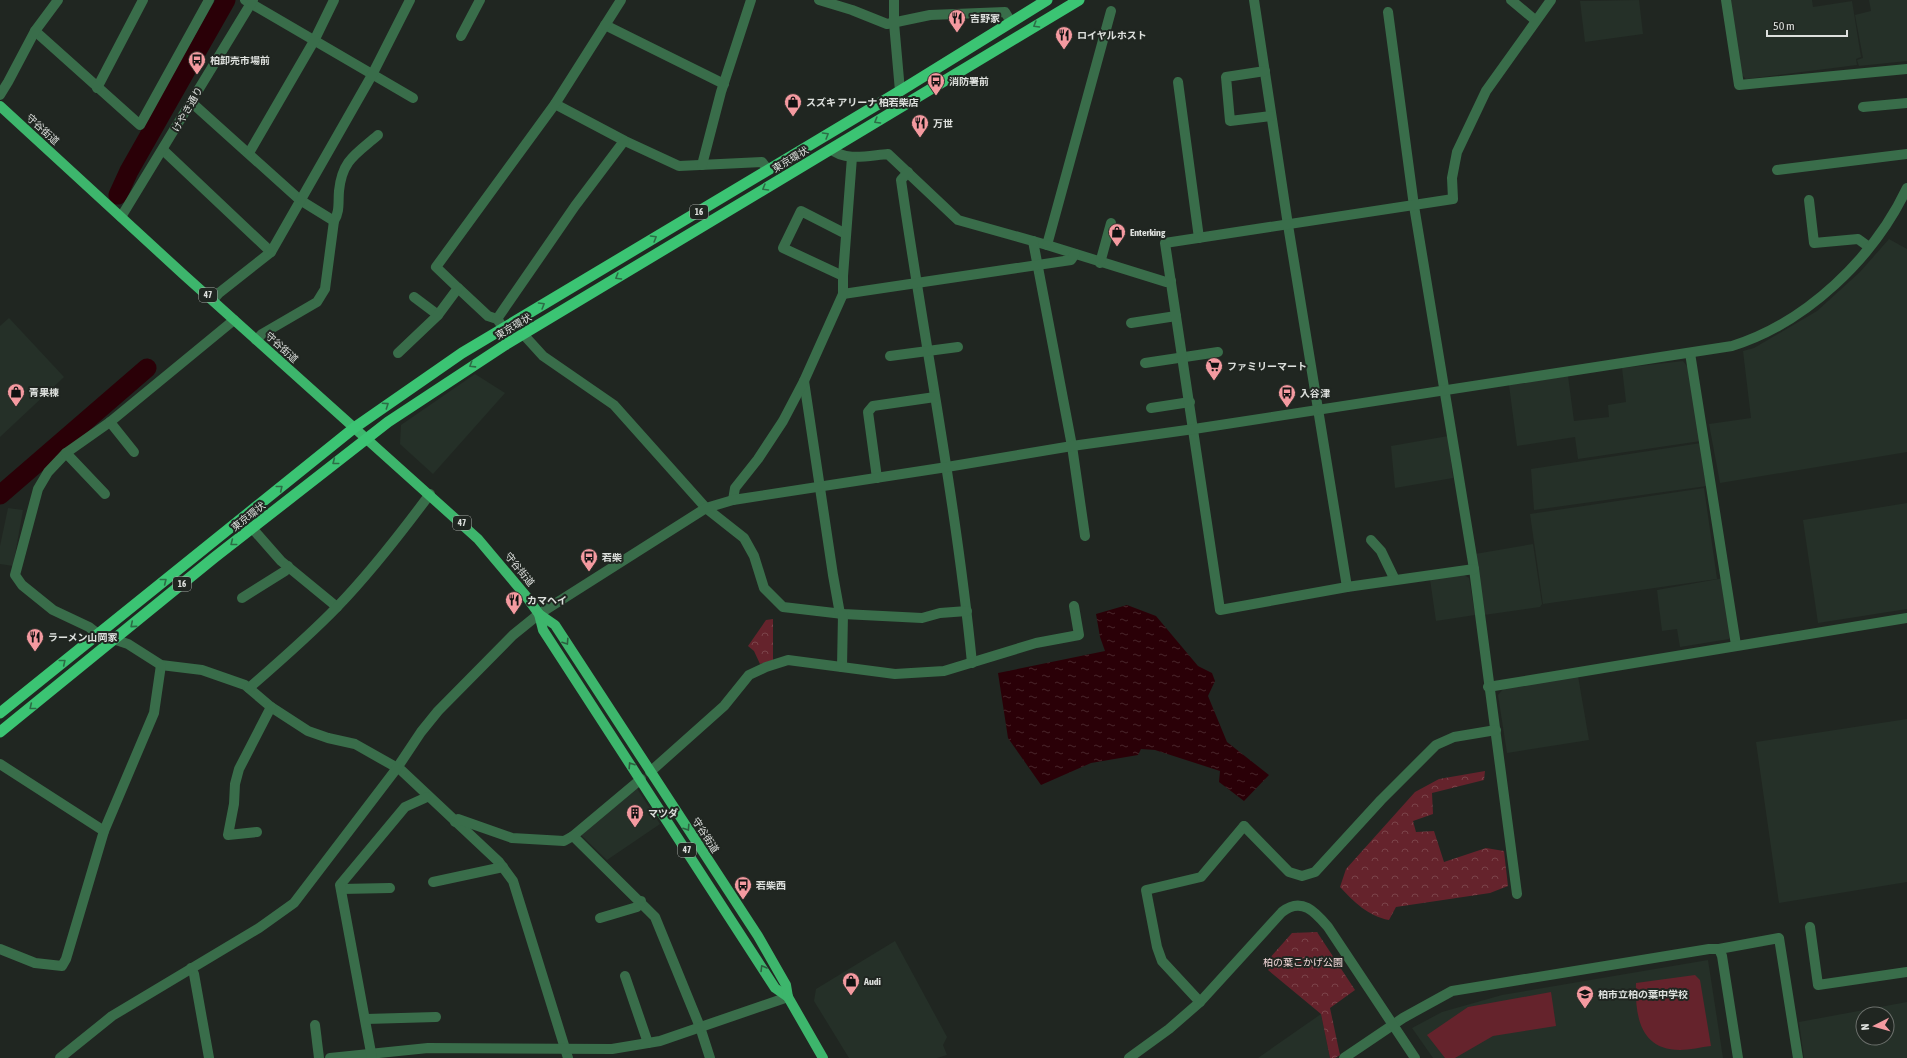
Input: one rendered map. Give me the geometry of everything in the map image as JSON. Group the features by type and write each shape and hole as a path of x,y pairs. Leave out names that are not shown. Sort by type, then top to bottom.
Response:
{"highway":[{"name":"東京環状","path":"0,713 354,428 462,353 500,324 768,170 900,91 1047,0"},
{"name":"東京環状","path":"0,732 252,528 366,438 465,370 1072,2"}],"main road":[{"name":"守谷街道","path":"0,106 256,340 430,494 487,549 539,614 555,625 758,936 786,985 788,997 823,1058"},
{"name":"守谷街道","path":"539,614 544,630 775,988 788,997"}],"street":[{"path":"0,95 34,31 58,0"},
{"path":"97,88 143,0"},
{"path":"34,31 140,125 209,0"},
{"path":"249,153 314,41 334,0"},
{"path":"213,300 271,252 372,75 410,0"},
{"path":"461,36 480,0"},
{"path":"621,0 555,104 436,267 488,316 500,324 575,206 624,141"},
{"path":"702,164 724,84 751,0"},
{"path":"819,0 852,10 887,24 930,15 1005,12 1010,22"},
{"path":"894,0 894,23 900,91"},
{"path":"1254,0 1288,225 1347,587"},
{"path":"1511,0 1535,20"},
{"path":"1474,569 1347,587 1220,610 1165,243 1453,199 1452,178 1457,152 1486,90 1535,20 1551,0"},
{"path":"1726,0 1739,84 1907,68"},
{"path":"249,1 314,41 413,98"},
{"name":"けやき通り","path":"121,217 163,150 249,1"},
{"path":"1047,245 1112,11"},
{"path":"1388,12 1414,206 1443,389 1474,569 1488,687 1496,730 1517,894"},
{"path":"605,25 724,84"},
{"path":"1265,71 1226,78 1230,121 1271,116"},
{"path":"1178,82 1199,238"},
{"path":"191,102 300,200 334,221"},
{"path":"1863,107 1907,103"},
{"path":"555,104 624,141 679,166 762,162 768,170"},
{"path":"256,340 262,334 317,302 325,290 334,221 338,213 339,191 343,170 351,158 378,135"},
{"path":"831,149 836,153 852,157 888,154 958,220 1047,245 1100,263 1166,282 1171,281"},
{"path":"163,150 271,252"},
{"path":"1777,170 1907,154"},
{"path":"733,500 735,488 758,459 783,421 804,381 843,294 852,157"},
{"path":"908,172 901,180 927,351 947,467 967,611 972,663"},
{"path":"60,1058 112,1016 259,928 294,903 397,768 438,711 520,629 539,614 706,508 733,500 1072,446 1194,429 1443,389 1732,346 1748,341 1783,323 1828,290 1850,270 1869,247 1890,218 1907,188"},
{"path":"1809,200 1814,243 1858,239 1869,247"},
{"path":"843,276 782,248 801,211 846,234"},
{"path":"1100,263 1111,223"},
{"path":"1033,241 1072,446 1085,536"},
{"path":"843,294 1071,260 1075,254"},
{"path":"398,353 438,314 458,288"},
{"path":"414,297 438,314"},
{"path":"1131,323 1176,316"},
{"path":"234,320 110,422 66,453 48,472 38,489 15,574 22,585 53,610 89,627 98,634 128,644 161,665 202,670 249,688 271,707 308,731 328,738 355,744 401,770 503,867 513,881 566,1053"},
{"path":"523,334 543,356 614,405 706,508 744,538 754,556 764,588 783,607 842,614 922,618 940,613 967,611"},
{"path":"890,356 958,347"},
{"path":"1144,363 1218,352"},
{"path":"1690,353 1736,645"},
{"path":"804,381 820,487 842,614 842,667"},
{"path":"877,478 868,412 873,406 935,397"},
{"path":"1151,408 1190,402"},
{"path":"110,422 134,452"},
{"path":"66,453 105,494"},
{"path":"249,688 294,649 337,607 396,538 430,494"},
{"path":"252,528 281,561 337,607"},
{"path":"1371,540 1381,550 1394,580"},
{"path":"242,598 285,571 288,566"},
{"path":"650,772 724,706 749,675 766,667 788,660 895,674 944,671 1036,644 1078,635 1074,606"},
{"path":"1488,687 1907,618"},
{"path":"0,949 35,963 62,966 66,959 104,830 154,713 161,665"},
{"path":"257,832 228,835 234,804 235,784 239,769 271,707"},
{"path":"1200,1002 1162,961 1157,947 1146,890 1201,877 1244,826 1289,872 1302,876 1315,872 1381,800 1436,745 1454,737 1496,730"},
{"path":"0,764 104,830"},
{"path":"455,822 458,819 512,838 564,841 573,836 641,780"},
{"path":"372,1056 340,885 405,807 427,796"},
{"path":"573,836 655,916 700,1027 710,1058"},
{"path":"433,882 503,867"},
{"path":"340,889 390,888"},
{"path":"600,918 637,907 641,901"},
{"path":"1129,1058 1169,1029 1200,1002 1275,919 1288,907 1298,906 1308,908 1316,912 1328,927 1415,1058"},
{"path":"1810,927 1818,985 1907,972"},
{"path":"1344,1058 1393,1026 1452,991 1709,949 1719,949 1779,938 1798,1058"},
{"path":"1719,949 1722,956 1738,1058"},
{"path":"191,968 194,974 209,1058"},
{"path":"625,976 648,1043"},
{"path":"330,1058 372,1056 428,1048 566,1053 612,1049 648,1043 788,997"},
{"path":"366,1019 436,1017"},
{"path":"315,1025 319,1058"}],"shaded area":[{"path":"1639,0 1643,34 1585,42 1580,1"},
{"path":"1730,0 1812,0 1813,7 1852,1 1861,57 1856,59 1857,65 1746,79 1741,74"},
{"path":"1869,0 1907,0 1907,61 1859,66 1857,60 1863,58 1855,15 1871,11"},
{"path":"1889,239 1907,249 1907,452 1720,483 1709,424 1751,418 1743,351 1754,348 1817,311 1860,272"},
{"name":"青果棟","path":"9,318 64,377 0,437 0,326"},
{"path":"1683,361 1690,370 1701,441 1578,459 1575,437 1517,446 1509,385 1568,376 1574,421 1609,417 1608,405 1626,402 1622,368"},
{"path":"475,374 505,393 433,474 400,444 401,425"},
{"path":"1448,436 1453,478 1395,488 1391,446"},
{"path":"1701,443 1707,486 1534,510 1531,469"},
{"path":"1704,488 1717,579 1543,604 1530,514"},
{"path":"1907,503 1907,609 1818,623 1803,520"},
{"path":"8,508 23,510 13,566 0,564 0,546"},
{"path":"1533,544 1542,604 1540,607 1484,615 1475,554"},
{"path":"1464,575 1469,578 1475,615 1436,621 1430,579"},
{"path":"1724,578 1733,633 1729,639 1680,647 1677,629 1662,631 1657,590"},
{"path":"1578,676 1589,740 1507,753 1498,695 1504,688"},
{"path":"1907,719 1907,882 1779,903 1756,742"},
{"path":"636,787 660,824 607,860 581,835"},
{"path":"895,941 947,1037 943,1045 947,1055 937,1058 849,1058 814,1001 816,989"},
{"name":"柏市立柏の葉中学校","path":"1708,960 1723,1058 1433,1058 1412,1028 1442,1012 1502,995"},
{"path":"1907,1002 1907,1058 1804,1058 1799,1022 1855,1012 1855,1046 1895,1046 1895,1006 1885,1006"},
{"path":"1321,1014 1330,1058 1258,1058"}],"green space":[{"path":"773,619 773,660 760,664 754,651 748,646 766,620"},
{"path":"1485,771 1484,780 1432,793 1433,814 1413,821 1416,832 1434,831 1444,862 1486,848 1504,851 1508,886 1490,893 1396,907 1389,920 1374,915 1362,908 1340,887 1346,869 1415,792 1439,779"},
{"name":"柏の葉こかげ公園","path":"1317,932 1355,990 1330,1008 1340,1055 1335,1058 1330,1058 1321,1014 1268,970 1274,963 1269,959 1292,933"},
{"path":"1695,975 1700,980 1711,1046 1680,1050 1666,1048 1656,1044 1648,1037 1642,1028 1637,1007 1636,983"},
{"path":"1551,992 1556,1026 1493,1036 1455,1058 1445,1058 1427,1035 1468,1007"}],"water":[{"path":"1127,605 1156,616 1198,666 1212,673 1215,681 1208,696 1227,742 1269,775 1244,801 1219,782 1220,771 1155,750 1141,749 1138,755 1091,763 1041,785 1008,738 998,673 1105,651 1100,637 1096,614"}],"waterway":[{"path":"118,195 129,171 226,0"},
{"path":"0,495 147,368"}],"place":[{"name":"吉野家","path":"957,33"},
{"name":"ロイヤルホスト","path":"1064,50"},
{"name":"柏卸売市場前","path":"197,75"},
{"name":"消防署前","path":"936,96"},
{"name":"スズキ アリーナ 柏若柴店","path":"793,117"},
{"name":"万世","path":"920,138"},
{"name":"Enterking","path":"1117,247"},
{"name":"ファミリーマート","path":"1214,381"},
{"name":"青果棟","path":"16,407"},
{"name":"入谷津","path":"1287,408"},
{"name":"若柴","path":"589,572"},
{"name":"カマヘイ","path":"514,615"},
{"name":"ラーメン山岡家","path":"35,652"},
{"name":"マツダ","path":"635,828"},
{"name":"若柴西","path":"743,900"},
{"name":"Audi","path":"851,996"},
{"name":"柏市立柏の葉中学校","path":"1585,1009"}]}
